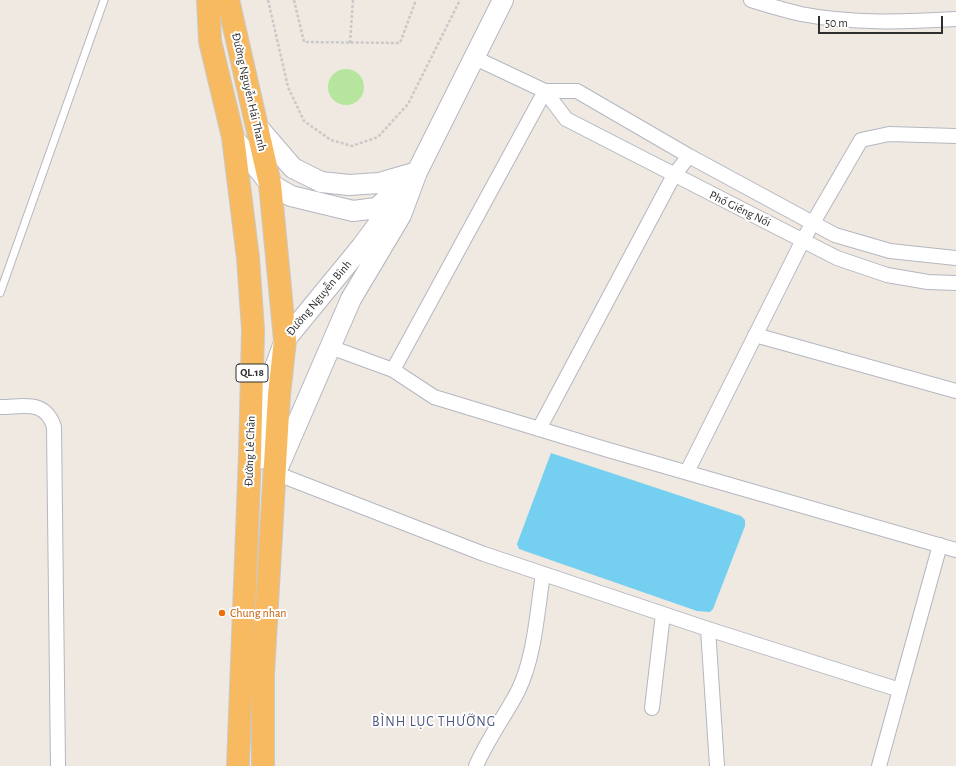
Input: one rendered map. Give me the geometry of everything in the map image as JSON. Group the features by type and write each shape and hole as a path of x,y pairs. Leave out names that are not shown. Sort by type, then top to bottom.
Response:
{"highway":[{"name":"QL.18","path":"208,0 210,41 233,138"},
{"name":"Đường Nguyễn Hải Thanh","path":"228,0 270,184"},
{"name":"Đường Lê Chân","path":"233,138 248,258 253,330 238,766"},
{"name":"QL.18","path":"263,766 263,674 279,395 285,340 270,184"}],"main road":[{"name":"Đường Nguyễn Bình","path":"275,473 351,299 401,215 417,172 503,0"},
{"path":"256,125 294,168 321,182 349,185 379,183 417,172"},
{"path":"233,138 270,184 292,196 353,211 377,208 417,172"},
{"name":"Đường Nguyễn Bình","path":"244,610 261,438 268,386 285,340 362,246 417,172"}],"street":[{"path":"751,0 801,14 841,19 902,22 956,19"},
{"name":"Phố Giếng Nối","path":"475,58 545,91 577,92 689,156 835,235 890,251 956,258"},
{"name":"Phố Giếng Nối","path":"545,91 566,120 837,258 887,275 928,282 956,283"},
{"path":"393,370 545,91"},
{"path":"687,472 803,240 861,140 889,134 956,136"},
{"path":"539,429 674,175 689,156"},
{"path":"755,335 956,391"},
{"path":"330,347 393,370 434,397 956,550"},
{"path":"0,407 32,406 44,410 51,416 54,427 58,766"},
{"path":"275,473 484,554 662,614 900,690"},
{"path":"879,766 940,545"},
{"path":"476,766 518,690 525,672 543,574"},
{"path":"652,708 662,614"},
{"path":"708,629 717,766"}],"lane":[{"path":"0,293 104,0"}],"path":[{"path":"268,0 288,87 304,121 332,140 352,146 378,136 408,104 460,0"},
{"path":"294,0 304,42 350,43 400,43 416,0"},
{"path":"350,43 353,0"}],"green space":[{"path":"350,69 359,74 363,80 363,94 359,100 350,105 342,105 333,100 329,94 328,83 333,74 339,70"}],"water":[{"path":"551,453 741,516 745,520 745,526 713,609 710,612 697,611 519,549 517,544"}],"place":[{"name":"Chung nhan","path":"222,613"}],"district":[{"name":"BÌNH LỤC THƯỠNG","path":"434,722"}]}
